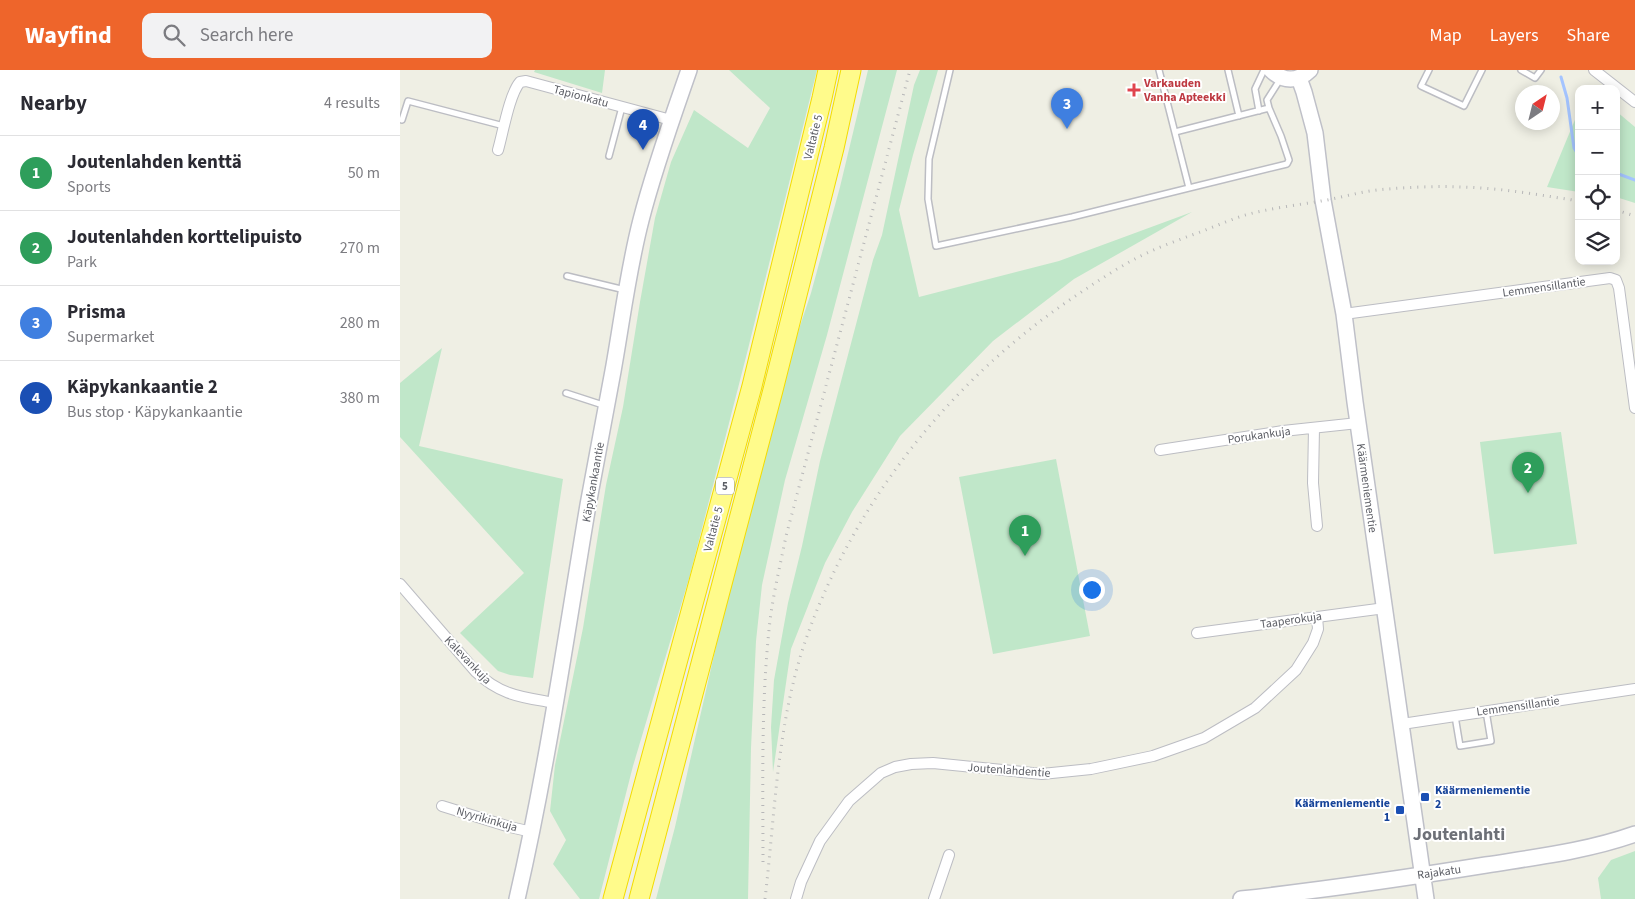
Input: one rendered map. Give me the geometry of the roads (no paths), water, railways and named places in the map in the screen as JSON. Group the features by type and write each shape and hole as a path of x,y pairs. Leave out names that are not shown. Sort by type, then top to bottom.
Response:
{"highway":[{"name":"Valtatie 5","path":"613,899 752,386 828,70"},
{"name":"Valtatie 5","path":"639,899 773,390 834,148 851,70"}],"street":[{"name":"Käpykankaantie","path":"517,899 532,832 556,703 588,503 626,290 641,220 671,120 689,70"},
{"path":"1594,70 1635,102"},
{"path":"1276,74 1287,79 1304,74"},
{"name":"Käärmeniementie","path":"1304,74 1304,92 1314,133 1323,200 1344,314 1426,899"},
{"name":"Tapionkatu","path":"504,126 517,86 520,82 526,81 671,120"},
{"path":"498,150 504,126"},
{"name":"Lemmensillantie","path":"1344,314 1610,278 1616,280 1619,288 1635,408"},
{"name":"Porukankuja","path":"1160,450 1283,431 1358,424"},
{"path":"1314,428 1313,483 1317,526"},
{"name":"Kalevankuja","path":"400,584 476,672 488,683 510,694 556,703"},
{"name":"Taaperokuja","path":"1197,633 1385,608"},
{"name":"Joutenlahdentie","path":"796,899 801,882 820,840 849,801 881,773 895,767 933,763 1042,774 1091,769 1153,756 1204,738 1255,708 1296,670 1313,642 1318,629 1317,617"},
{"name":"Lemmensillantie","path":"1402,724 1635,689"},
{"name":"Nyyrikinkuja","path":"442,806 532,832"},
{"name":"Rajakatu","path":"1241,899 1297,896 1574,851 1635,834"},
{"path":"934,899 949,855"}],"lane":[{"path":"950,70 929,159 928,199 936,246 1072,217 1286,164 1288,160 1268,108 1267,100 1276,74"},
{"path":"1160,70 1189,188"},
{"path":"1228,70 1238,116"},
{"path":"1259,111 1255,89 1264,70"},
{"path":"1429,70 1421,86 1464,106 1482,70"},
{"path":"1521,70 1535,78 1542,70"},
{"path":"402,120 408,101 504,126"},
{"path":"609,156 622,107"},
{"path":"1175,132 1268,108"},
{"path":"566,276 626,290"},
{"path":"566,393 606,406"},
{"path":"1455,716 1460,746 1491,741 1486,711"}],"waterway":[{"path":"1561,77 1567,98 1575,150"},
{"path":"1620,174 1635,180"}],"railway":[{"path":"763,862 763,746 766,659 774,594 786,536 910,70"},
{"path":"765,899 778,769 788,705 805,642 826,590 851,539 881,491 914,445 951,402 991,362 1034,326 1122,266 1159,248 1252,213 1372,191 1416,187 1491,189 1575,200"},
{"path":"1620,211 1635,216"}],"place":[{"name":"Varkauden Vanha Apteekki","path":"1134,90"},
{"name":"Prisma","path":"1067,129"},
{"name":"Käpykankaantie 2","path":"643,150"},
{"name":"Joutenlahden korttelipuisto","path":"1528,493"},
{"name":"Joutenlahden kenttä","path":"1025,556"},
{"name":"Käärmeniementie 2","path":"1425,797"},
{"name":"Käärmeniementie 1","path":"1400,810"}],"district":[{"name":"Joutenlahti","path":"1459,834"}]}
